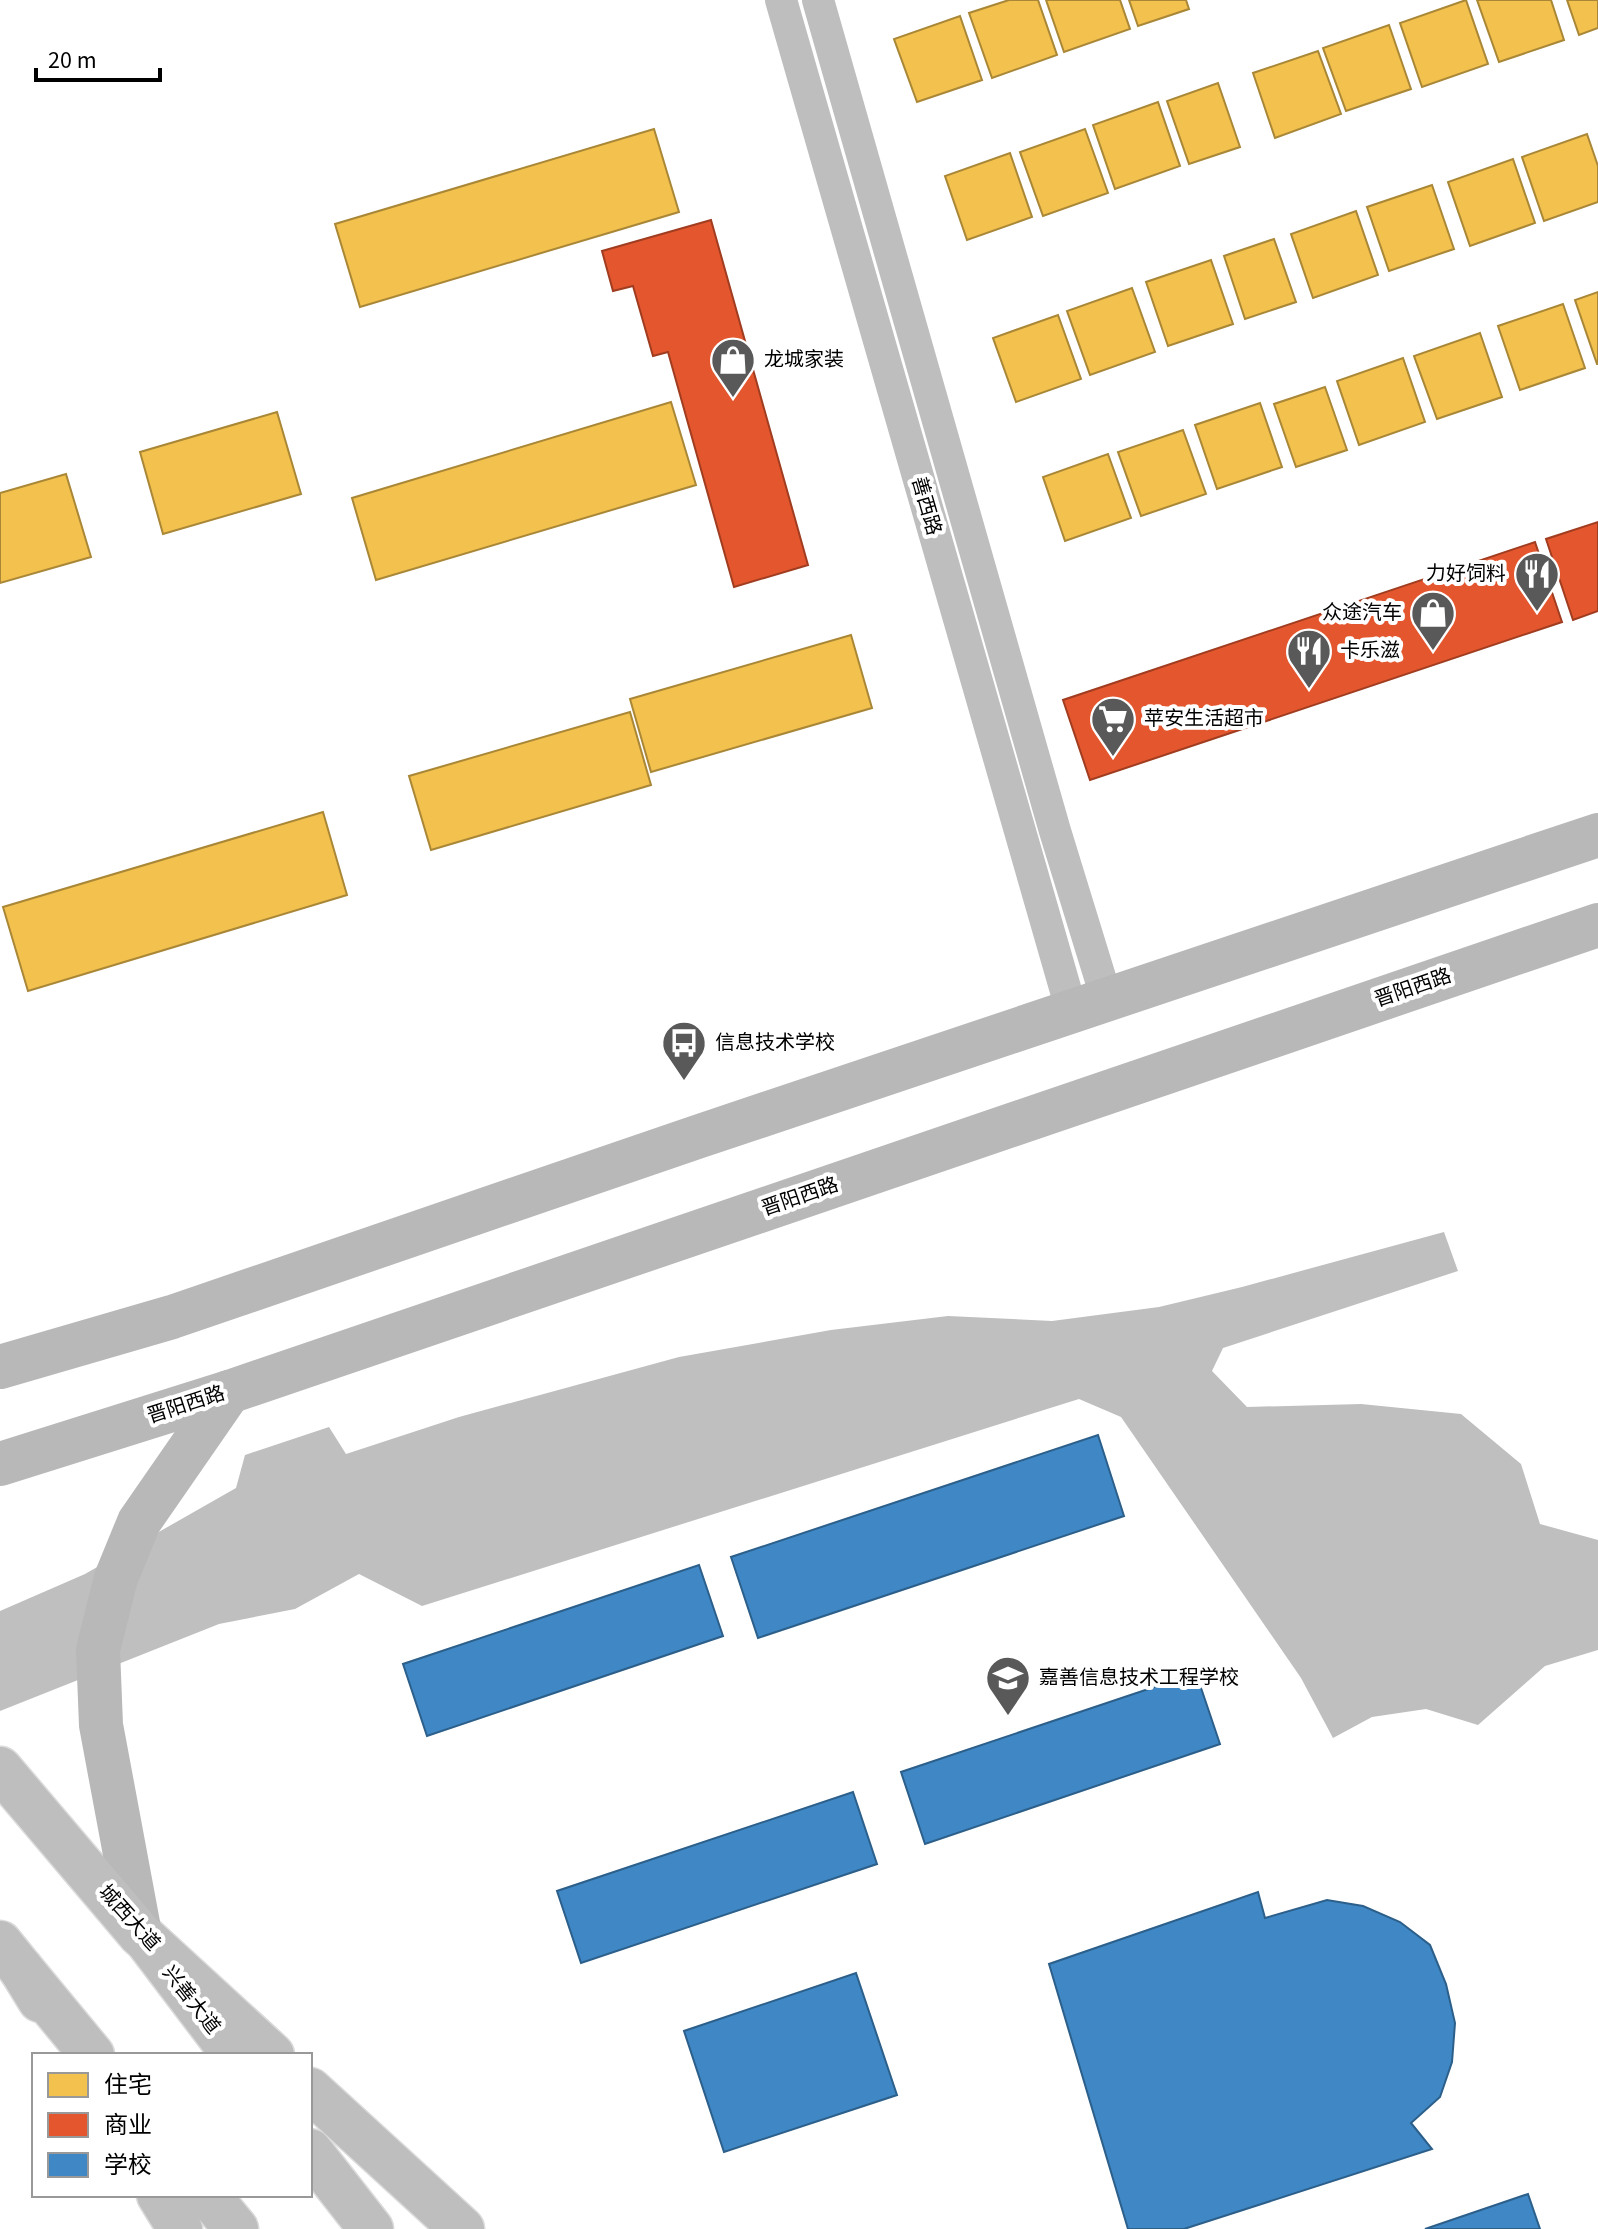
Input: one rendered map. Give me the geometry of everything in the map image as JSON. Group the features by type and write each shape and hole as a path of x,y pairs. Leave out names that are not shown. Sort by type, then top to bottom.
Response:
{"main road":[{"path":"0,1367 172,1317 1598,835"},
{"name":"晋阳西路","path":"0,1464 229,1392 1598,925"},
{"path":"0,1339 172,1317"},
{"path":"145,1939 101,1725 98,1650 116,1578 139,1522 229,1392"},
{"name":"城西大道","path":"0,1769 145,1939 270,2053"},
{"name":"兴善大道","path":"145,1939 232,2053"},
{"path":"11,1956 73,2053"},
{"path":"11,1956 90,2053"},
{"path":"312,2092 462,2229"},
{"path":"312,2154 371,2229"},
{"path":"160,2197 180,2229"},
{"path":"210,2197 236,2229"}],"street":[{"name":"善西路","path":"781,0 1090,1006"},
{"name":"善西路","path":"818,0 1055,831 1090,1006"}],"shaded area":[{"path":"1444,1232 1458,1271 1223,1348 1212,1371 1247,1407 1361,1404 1461,1414 1521,1464 1540,1524 1598,1540 1598,1650 1545,1666 1478,1725 1426,1709 1372,1717 1333,1738 1301,1678 1121,1417 1079,1399 422,1606 359,1574 295,1609 219,1624 0,1711 0,1611 85,1574 236,1488 245,1455 329,1427 346,1454 459,1417 679,1357 831,1330 948,1316 1052,1321 1159,1307"}],"building: 住宅":[{"path":"1009,0 1038,0 1057,55 992,78 969,13"},
{"path":"1046,0 1120,0 1130,29 1064,52"},
{"path":"1129,0 1186,0 1189,9 1138,26"},
{"path":"1466,0 1488,64 1422,87 1400,23"},
{"path":"1477,0 1551,0 1564,40 1499,62"},
{"path":"1567,0 1598,0 1598,28 1579,35"},
{"path":"960,16 982,80 917,102 894,39"},
{"path":"1389,25 1411,89 1346,111 1323,48"},
{"path":"1318,51 1341,114 1275,138 1253,73"},
{"path":"1218,83 1240,147 1189,164 1167,101"},
{"path":"1158,102 1180,166 1115,189 1093,125"},
{"path":"654,129 679,212 360,307 335,224"},
{"path":"1085,129 1108,193 1043,216 1020,152"},
{"path":"1587,134 1598,166 1598,202 1544,221 1522,157"},
{"path":"1010,153 1032,217 967,240 945,176"},
{"path":"1513,159 1535,223 1470,246 1448,182"},
{"path":"1432,185 1454,249 1389,271 1367,207"},
{"path":"1356,211 1378,275 1313,298 1291,234"},
{"path":"1274,239 1296,302 1245,319 1224,256"},
{"path":"1211,260 1233,324 1168,346 1146,282"},
{"path":"1132,288 1155,352 1090,375 1067,311"},
{"path":"1598,292 1598,364 1597,364 1575,300"},
{"path":"1563,304 1585,368 1520,390 1498,326"},
{"path":"1058,315 1081,379 1016,402 993,338"},
{"path":"1480,333 1502,397 1437,419 1414,356"},
{"path":"1403,358 1425,422 1359,445 1337,381"},
{"path":"1325,387 1347,450 1296,467 1274,404"},
{"path":"671,402 696,485 376,580 352,498"},
{"path":"1260,403 1282,467 1217,489 1195,425"},
{"path":"277,412 301,494 163,534 140,452"},
{"path":"1183,430 1206,494 1141,516 1118,452"},
{"path":"1108,454 1131,518 1065,541 1043,477"},
{"path":"66,474 91,557 0,583 0,493"},
{"path":"851,635 872,708 651,772 630,699"},
{"path":"630,712 651,785 431,850 409,776"},
{"path":"323,812 347,895 28,991 3,907"}],"building: 商业":[{"path":"711,220 808,565 734,587 668,352 653,356 633,286 613,291 602,251"},
{"path":"1598,522 1598,611 1573,620 1546,539"},
{"path":"1535,542 1562,622 1090,780 1063,700"}],"building: 学校":[{"path":"1098,1435 1124,1516 758,1638 731,1557"},
{"path":"699,1565 723,1636 427,1736 403,1664"},
{"path":"1196,1673 1220,1744 925,1844 901,1772"},
{"path":"853,1792 877,1864 581,1963 557,1891"},
{"path":"1258,1892 1265,1918 1327,1900 1363,1906 1400,1922 1430,1945 1446,1984 1455,2023 1452,2062 1440,2097 1411,2123 1432,2149 1184,2229 1128,2229 1049,1964"},
{"path":"856,1973 897,2095 724,2152 684,2031"},
{"path":"1528,2194 1540,2229 1425,2229"}],"place":[{"name":"龙城家装","path":"733,399"},
{"name":"力好饲料","path":"1537,613"},
{"name":"众途汽车","path":"1433,652"},
{"name":"卡乐滋","path":"1309,690"},
{"name":"苹安生活超市","path":"1113,758"},
{"name":"信息技术学校","path":"684,1082"},
{"name":"嘉善信息技术工程学校","path":"1008,1717"}]}
